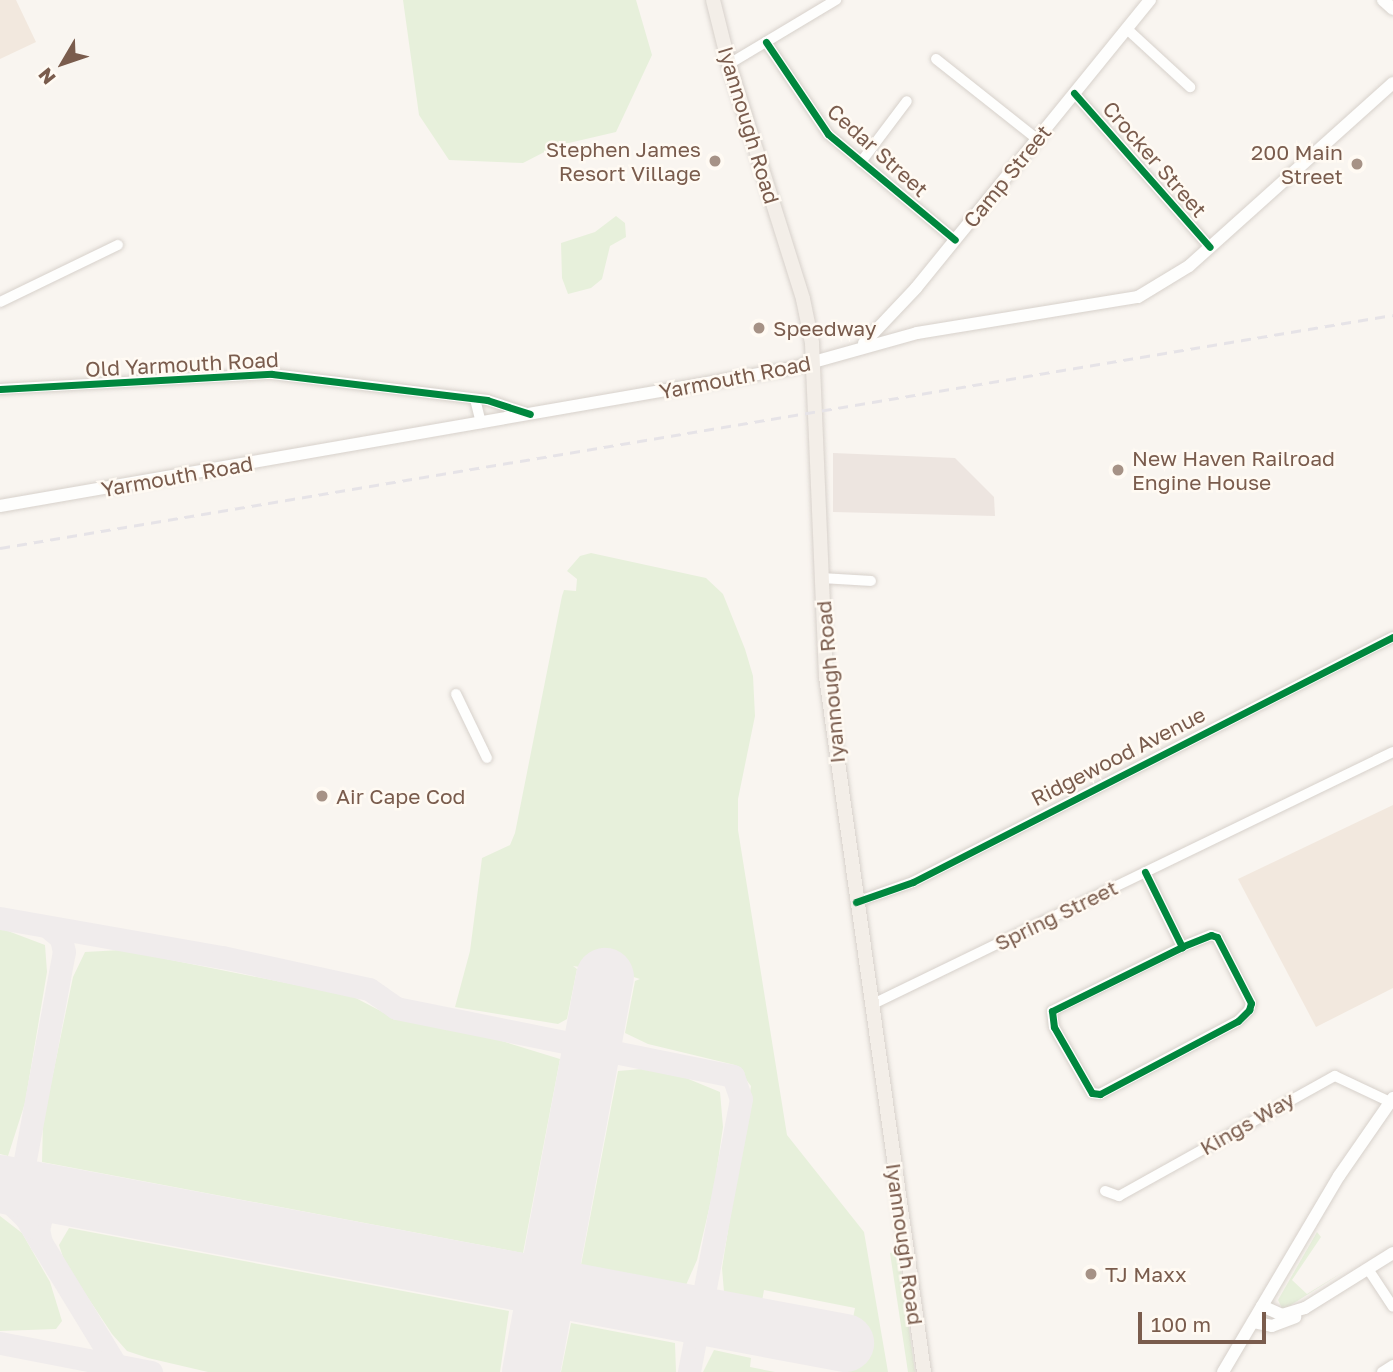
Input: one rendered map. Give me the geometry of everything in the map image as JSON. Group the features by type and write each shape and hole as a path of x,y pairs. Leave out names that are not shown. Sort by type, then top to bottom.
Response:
{"main road":[{"name":"Iyannough Road","path":"713,0 729,64 803,299 814,362 826,677 924,1372"},
{"name":"Camp Street","path":"858,347 894,313 1150,0"},
{"path":"1383,0 1393,9"},
{"name":"Yarmouth Road","path":"0,506 814,362 858,347 908,335 1138,297 1169,281 1210,247 1393,83"},
{"path":"894,313 908,335"},
{"path":"1229,1370 1262,1306 1339,1176 1391,1100"},
{"path":"1253,1322 1276,1325 1393,1253"},
{"path":"1262,1306 1282,1315 1305,1308"}],"street":[{"path":"729,64 836,0"},
{"path":"1127,29 1190,87"},
{"name":"Cedar Street","path":"766,42 815,119 861,162 955,240"},
{"path":"936,59 1037,139"},
{"name":"Crocker Street","path":"1074,93 1210,247"},
{"path":"861,162 907,101"},
{"path":"0,302 118,245"},
{"name":"Old Yarmouth Road","path":"0,389 272,374 475,399 530,414"},
{"path":"475,399 481,423"},
{"path":"822,578 870,582"},
{"name":"Ridgewood Avenue","path":"856,902 913,882 1393,637"},
{"path":"456,694 486,758"},
{"name":"Spring Street","path":"871,1005 1393,752"},
{"path":"1145,872 1182,947"},
{"path":"1211,935 1217,937 1251,1003 1245,1016 1100,1094 1092,1093 1054,1027 1052,1012 1182,947 1211,935"},
{"name":"Kings Way","path":"1105,1191 1119,1196 1335,1076 1352,1080 1391,1100"},
{"path":"1368,1269 1393,1307"},
{"path":"1382,1372 1393,1365"}],"shaded area":[{"path":"0,0 16,0 36,42 0,59"},
{"path":"833,453 955,458 994,497 995,516 833,512"},
{"path":"1393,805 1393,988 1316,1027 1238,879"}],"green space":[{"path":"403,0 636,0 652,55 616,132 556,146 523,163 449,160 419,115"},
{"path":"616,216 625,223 626,237 610,246 602,279 591,288 568,294 562,278 561,243 595,232"},
{"path":"591,553 706,578 723,594 745,649 753,676 755,716 738,799 738,830 787,1135 864,1232 888,1372 842,1372 845,1358 854,1360 859,1336 850,1333 855,1308 764,1290 762,1301 724,1292 722,1268 751,1086 735,1065 648,1044 625,1033 635,981 640,979 627,975 625,981 586,974 587,968 573,966 577,969 567,1019 558,1024 455,1007 470,951 482,858 510,845 515,833 562,596 564,590 576,591 577,579 567,571 580,556"},
{"path":"0,928 45,945 47,972 25,1103 8,1156 0,1154"},
{"path":"121,950 352,996 392,1017 489,1037 560,1059 523,1253 42,1162 43,1122 73,977 85,952"},
{"path":"642,1069 686,1078 720,1092 723,1127 714,1188 697,1260 686,1285 581,1265 618,1071"},
{"path":"0,1216 22,1233 50,1282 62,1321 56,1329 0,1331"},
{"path":"69,1228 509,1311 500,1372 208,1372 127,1351 112,1334 65,1263 59,1245"},
{"path":"1317,1232 1321,1237 1292,1280 1307,1294 1348,1269 1283,1310 1278,1300"},
{"path":"898,1250 915,1372 908,1372 890,1253"},
{"path":"571,1323 675,1343 676,1372 561,1372"},
{"path":"714,1350 751,1358 750,1367 775,1372 703,1372"}],"taxiway":[{"path":"0,918 222,957 369,989 396,1008 733,1076 741,1099 689,1372"},
{"path":"0,1183 13,1179 24,1165 64,952 61,938 49,928"},
{"path":"24,1165 29,1183 43,1192"},
{"path":"0,1193 26,1218 120,1372"},
{"path":"41,1243 38,1229 42,1214 53,1203 73,1198"},
{"path":"673,1313 691,1324 696,1337"},
{"path":"0,1343 151,1372"}],"runway":[{"path":"531,1372 605,977"},
{"path":"0,1184 845,1343"}],"railway":[{"path":"0,548 1393,315"}],"cycle path":[{"path":"766,42 828,134 955,240"},
{"path":"1074,93 1210,247"},
{"path":"0,389 272,374 487,400 530,414"},
{"path":"856,902 913,882 1393,637"},
{"path":"1145,872 1182,947 1052,1011 1054,1027 1092,1093 1100,1094 1238,1021 1249,1010 1251,1003 1217,937 1211,935 1182,947"}],"place":[{"name":"Stephen James Resort Village","path":"715,161"},
{"name":"200 Main Street","path":"1357,164"},
{"name":"Speedway","path":"759,328"},
{"name":"New Haven Railroad Engine House","path":"1118,470"},
{"name":"Air Cape Cod","path":"322,796"},
{"name":"TJ Maxx","path":"1091,1274"}]}
